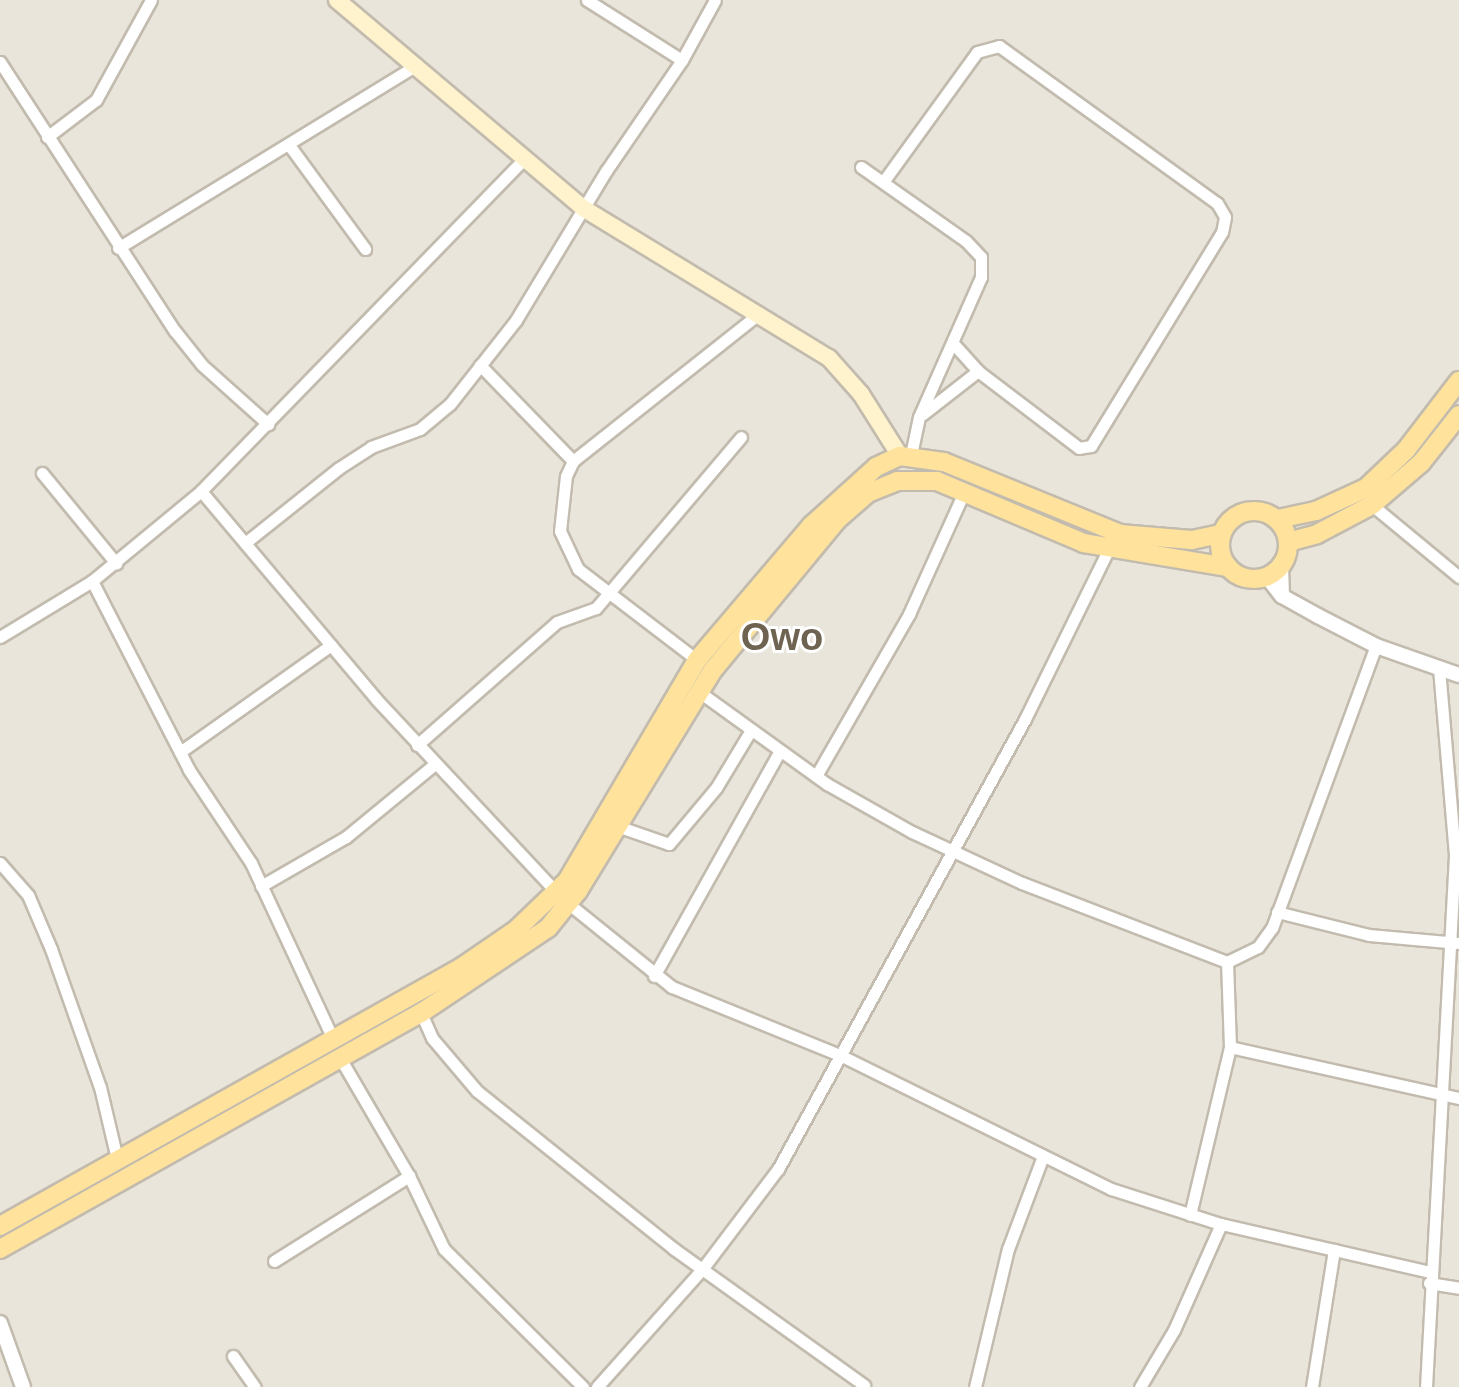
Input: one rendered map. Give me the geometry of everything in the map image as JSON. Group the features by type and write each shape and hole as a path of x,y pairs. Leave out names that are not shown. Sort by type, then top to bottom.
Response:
{"main road":[{"path":"337,0 583,208 760,313 845,374 906,455"},
{"path":"1228,567 1220,551 1221,534 1230,520 1245,511 1262,511 1278,519 1316,511 1366,488 1406,450 1459,381"},
{"path":"1288,542 1317,534 1372,505 1421,463 1459,415"},
{"path":"0,1249 421,1013 528,944 617,826 698,691 724,641 832,505 876,467 906,455 944,462 1120,534 1180,540 1221,534"},
{"path":"0,1226 462,967 563,898 697,660 724,641 837,520 868,493 918,478 965,490 1108,550 1228,567 1250,579 1274,572 1288,542 1278,519"}],"street":[{"path":"47,137 96,100 151,0"},
{"path":"587,0 682,60"},
{"path":"245,543 371,447 420,429 450,404 540,283 583,208 682,60 715,0"},
{"path":"883,182 977,52 999,46 1217,203 1225,217 1222,232 1091,446 1079,448 978,371 953,343"},
{"path":"0,62 118,248 202,365 268,424"},
{"path":"118,248 417,65"},
{"path":"289,145 365,249"},
{"path":"0,637 92,581 201,491 524,159"},
{"path":"861,167 966,241 981,257 981,277 919,417 906,455"},
{"path":"697,660 608,595 578,569 562,541 559,520 573,461 760,313"},
{"path":"480,365 573,461"},
{"path":"919,417 978,371"},
{"path":"417,745 557,622 585,616 608,595 741,437"},
{"path":"42,473 116,563"},
{"path":"816,776 909,614 965,490"},
{"path":"201,491 417,745 563,898 654,976 842,1056 1111,1189 1221,1224 1334,1250 1459,1288"},
{"path":"1372,505 1459,577"},
{"path":"597,1387 703,1268 778,1169 953,851 1108,550"},
{"path":"1274,572 1282,596 1376,646 1459,675"},
{"path":"92,581 180,752 238,839 333,1039"},
{"path":"180,752 331,645"},
{"path":"698,691 863,807 953,851 1227,962 1258,947 1277,912 1376,646"},
{"path":"1426,1387 1429,1278 1441,1094 1455,943 1455,855 1439,669"},
{"path":"617,826 669,844 699,813 751,730"},
{"path":"654,976 780,751"},
{"path":"261,886 346,837 435,764"},
{"path":"0,865 28,895 51,949 100,1087 117,1159"},
{"path":"1277,912 1330,928 1455,943"},
{"path":"1190,1215 1230,1047 1227,962"},
{"path":"421,1013 432,1038 477,1091 703,1268 864,1385"},
{"path":"1230,1047 1459,1098"},
{"path":"340,1058 409,1176 444,1249 461,1271 583,1387"},
{"path":"975,1387 1008,1249 1043,1156"},
{"path":"274,1261 409,1176"},
{"path":"1140,1387 1174,1330 1221,1224"},
{"path":"1312,1387 1334,1250"},
{"path":"0,1323 23,1387"},
{"path":"233,1356 255,1387"}],"shaded area":[{"path":"0,0 1459,0 1459,1387 0,1387"}],"district":[{"name":"Owo","path":"782,638"}]}
